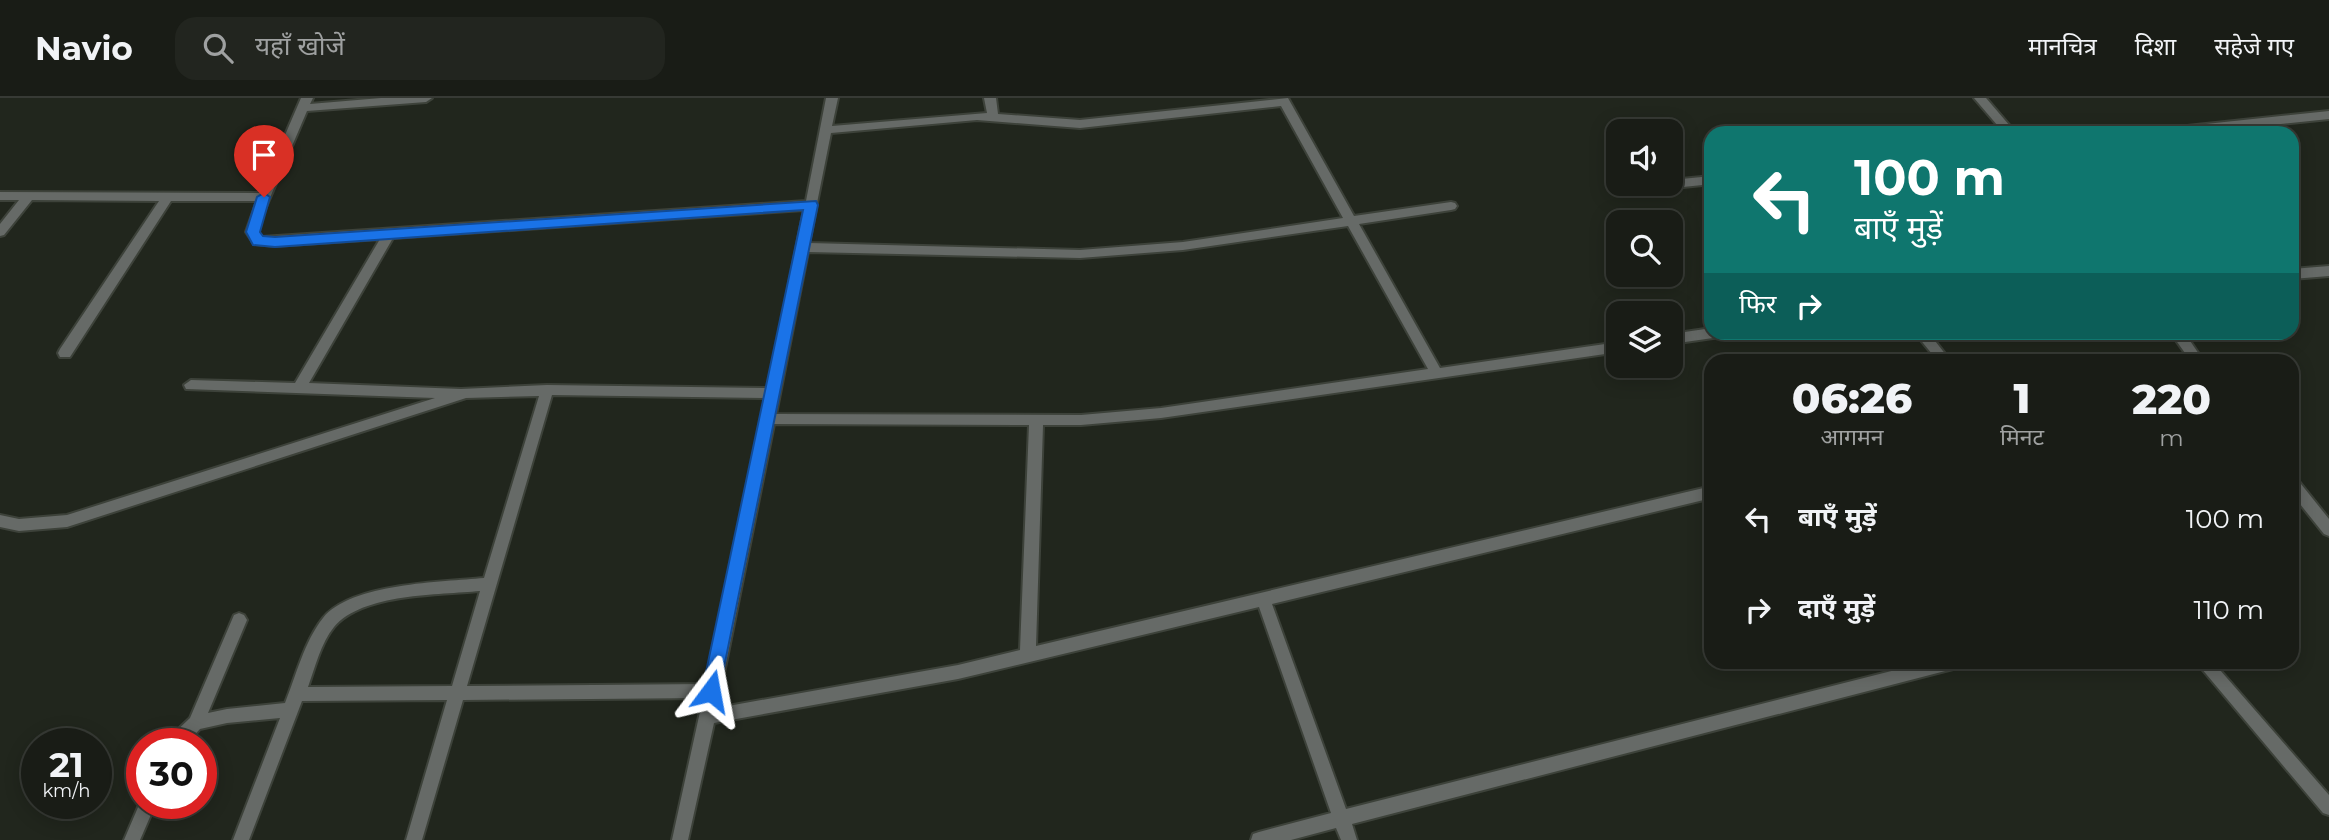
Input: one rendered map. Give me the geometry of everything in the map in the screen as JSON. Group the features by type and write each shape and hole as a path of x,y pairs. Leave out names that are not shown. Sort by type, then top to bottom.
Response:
{"street":[{"path":"426,98 305,103 264,197 253,232 258,241 811,205"},
{"path":"680,840 832,98"},
{"path":"990,98 993,116"},
{"path":"1980,98 2004,126"},
{"path":"827,130 993,116 1080,124 1283,100 1437,374"},
{"path":"2224,126 2329,115"},
{"path":"1683,183 1704,181"},
{"path":"0,196 264,197"},
{"path":"0,232 29,196"},
{"path":"65,353 167,198"},
{"path":"801,247 1080,254 1183,246 1451,206"},
{"path":"299,388 389,234"},
{"path":"2299,273 2329,271"},
{"path":"1683,337 1704,334"},
{"path":"1927,340 1939,354"},
{"path":"766,419 1081,420 1161,413 1606,348"},
{"path":"191,385 466,393 547,390 771,393"},
{"path":"414,840 547,390"},
{"path":"0,521 19,526 67,521 466,393"},
{"path":"1028,655 1036,420"},
{"path":"2299,492 2329,530"},
{"path":"706,717 958,672 1704,494"},
{"path":"241,840 316,644 330,621 352,606 377,597 490,584"},
{"path":"1263,598 1349,840"},
{"path":"191,728 196,723 239,620"},
{"path":"1259,840 1925,669"},
{"path":"2210,669 2329,807"},
{"path":"297,694 711,691"},
{"path":"196,723 226,716 291,710"},
{"path":"132,840 141,819"}],"route":[{"path":"264,197 254,221 253,232 258,241 275,242 811,205 783,330 726,627 711,691"}]}
